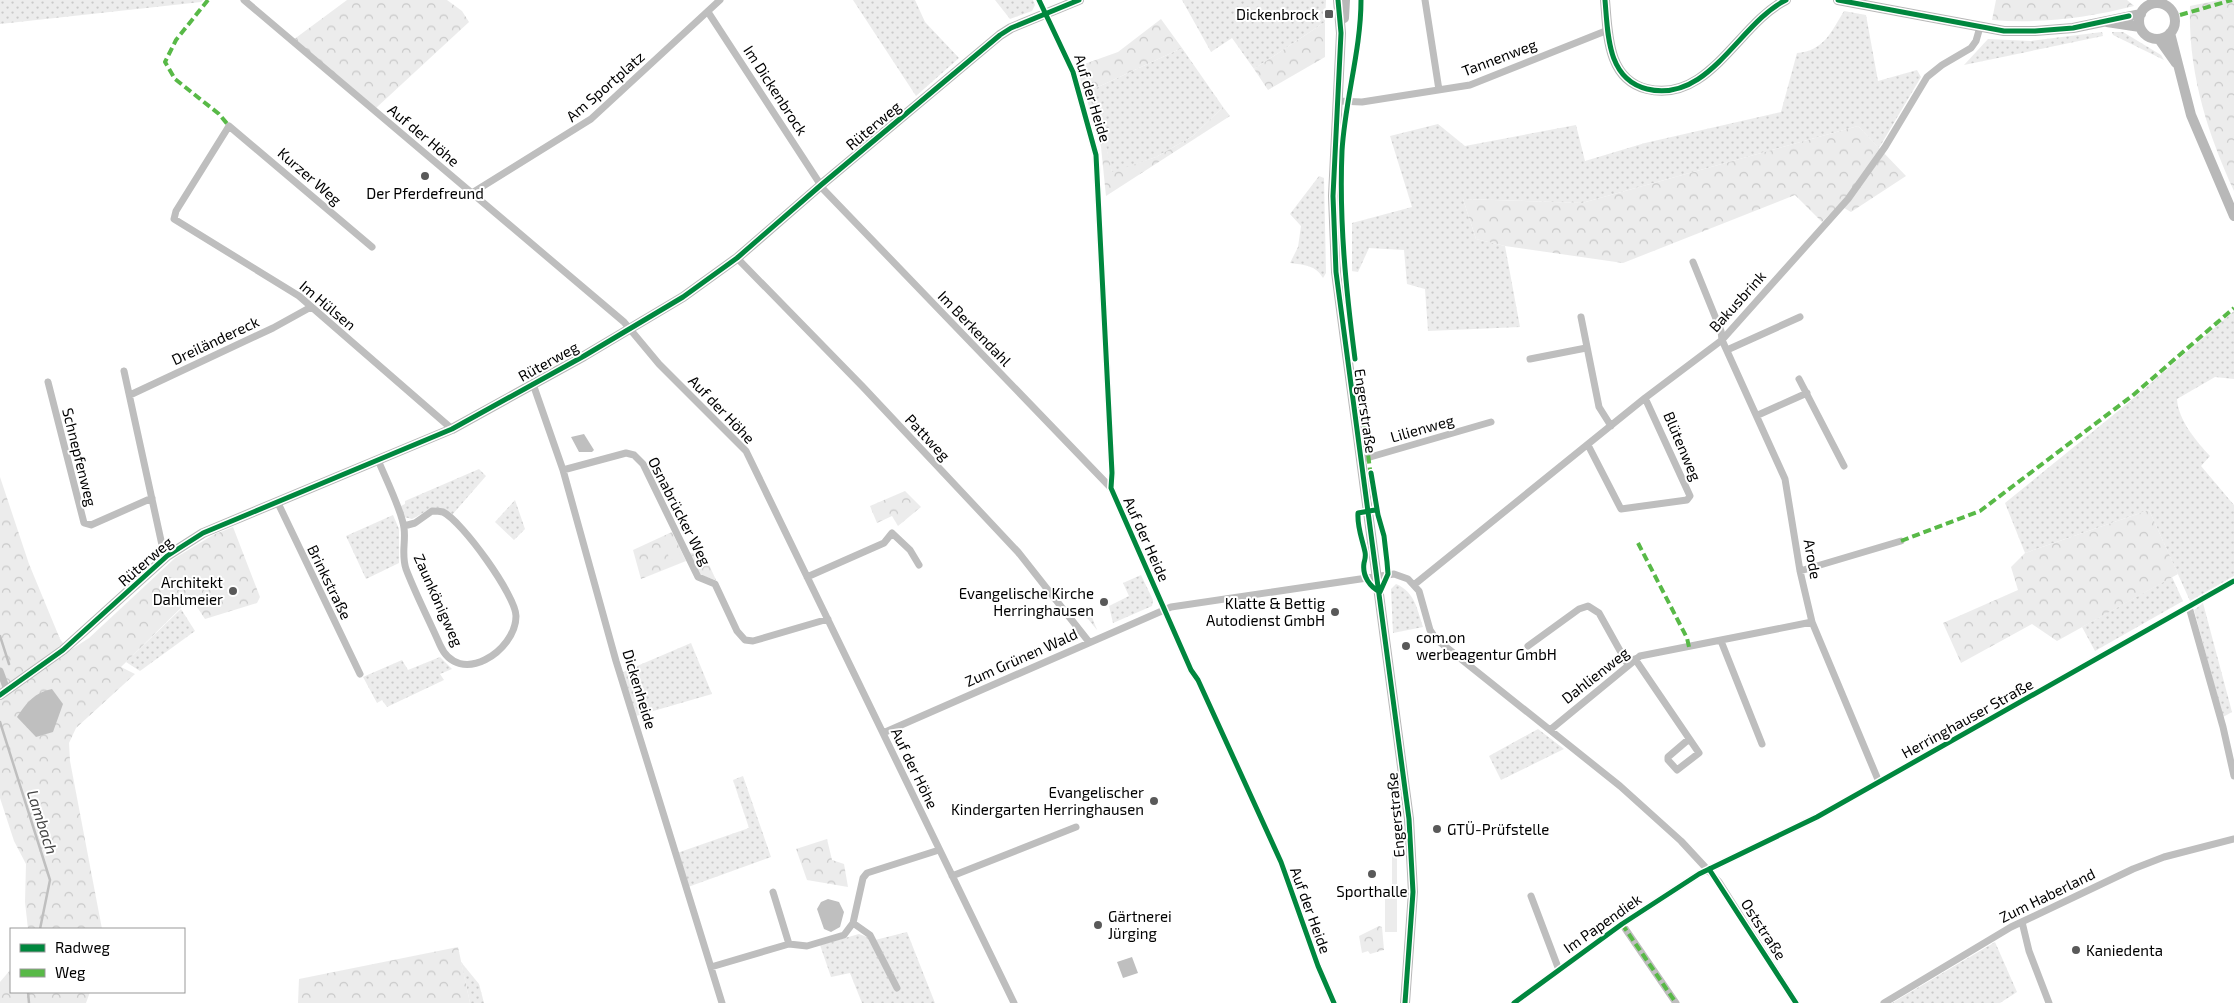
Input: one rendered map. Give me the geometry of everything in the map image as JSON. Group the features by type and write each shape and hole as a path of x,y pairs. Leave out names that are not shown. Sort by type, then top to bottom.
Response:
{"street":[{"name":"Auf der Höhe","path":"244,0 624,322 659,364 746,451 1014,1003"},
{"name":"Am Sportplatz","path":"472,193 591,119 720,0"},
{"name":"Auf der Heide","path":"1039,0 1073,72 1096,155 1112,473 1111,488 1164,609 1269,836 1334,1003"},
{"name":"Rüterweg","path":"4,692 63,650 167,556 203,533 452,429 629,329 700,286 737,258 1000,35 1011,28 1079,0"},
{"name":"Engerstraße","path":"1338,0 1338,19 1341,26"},
{"name":"Engerstraße","path":"1345,0 1344,20 1341,26 1333,196 1336,272 1360,460 1399,729 1411,843 1413,892 1405,1003"},
{"path":"1425,0 1439,90"},
{"path":"1605,0 1612,57 1627,79 1643,88 1675,90 1693,84 1701,78 1771,11 1786,0"},
{"path":"1838,0 2004,31 2035,32 2106,22 2141,14 2148,6 2166,3 2174,21 2170,33 2191,115 2234,216"},
{"name":"Im Dickenbrock","path":"708,12 821,185"},
{"path":"2140,27 2141,14"},
{"path":"2106,22 2140,27 2150,37 2159,39 2170,33"},
{"name":"Bakusbrink","path":"1415,584 1646,398 1722,340 1848,199 1880,154 1927,77 1942,65 1971,48 1976,41 1980,27"},
{"name":"Tannenweg","path":"1337,102 1362,102 1470,85 1608,30"},
{"path":"2159,39 2178,66"},
{"name":"Im Hülsen","path":"230,126 186,195 174,218 291,291 452,429"},
{"name":"Kurzer Weg","path":"230,126 372,247"},
{"name":"Im Berkendahl","path":"821,185 1111,488"},
{"name":"Pattweg","path":"737,258 863,387 1018,552 1089,642"},
{"name":"Arode","path":"1693,262 1721,332 1722,340 1758,415 1785,479 1800,571 1812,622 1879,782"},
{"name":"Dreiländereck","path":"130,395 273,328 311,307"},
{"path":"1581,317 1598,407 1611,426"},
{"path":"1727,350 1800,317"},
{"path":"1530,360 1586,348"},
{"path":"124,371 162,545 167,556"},
{"path":"1799,379 1844,466"},
{"name":"Schnepfenweg","path":"48,382 84,523 91,525 152,498"},
{"name":"Dickenheide","path":"533,384 563,470 616,661 722,1003"},
{"path":"1758,415 1806,394"},
{"name":"Blütenweg","path":"1588,445 1621,509 1684,501 1690,496 1646,398"},
{"name":"Lilienweg","path":"1360,460 1491,422"},
{"name":"Osnabrücker Weg","path":"563,470 626,453 634,454 643,464 698,577 715,584 737,631 745,640 753,641 828,619"},
{"name":"Zaunkönigweg","path":"378,460 404,526 402,546 406,569 443,651 456,663 465,665 481,663 488,659 511,634 516,616 511,598 478,547 449,516 443,512 432,511 415,523 404,526"},
{"name":"Brinkstraße","path":"278,501 360,674"},
{"path":"807,577 884,543 892,533 910,550 919,565"},
{"path":"1800,571 1901,541"},
{"path":"1377,576 1401,575 1415,584"},
{"name":"Zum Grünen Wald","path":"883,733 1164,609 1377,576"},
{"name":"Herringhauser Straße","path":"1709,869 1780,836 1879,782 2234,581"},
{"name":"Oststraße","path":"1415,584 1422,599 1430,630 1436,639 1648,810 1709,869 1796,1003"},
{"path":"1528,646 1579,609 1588,606 1599,613 1628,665"},
{"path":"2189,607 2223,727 2234,776"},
{"name":"Dahlienweg","path":"1550,730 1640,656 1812,622"},
{"path":"1721,641 1762,744"},
{"path":"1635,659 1699,753 1677,770 1668,760 1668,757 1689,739"},
{"path":"0,671 4,692"},
{"path":"952,876 1076,827"},
{"name":"Zum Haberland","path":"1884,1003 1984,942 2147,862 2234,839"},
{"path":"711,967 789,944 808,946 844,935 853,923 863,878 867,874 939,850"},
{"name":"Im Papendiek","path":"1514,1003 1622,924 1709,869"},
{"path":"773,892 789,944"},
{"path":"1531,896 1559,970"},
{"path":"2022,922 2029,951 2049,1003"},
{"path":"853,923 870,934 897,988"},
{"name":"Im Papendiek","path":"1622,924 1676,1003"}],"green space":[{"path":"0,0 203,0 201,2 0,24"},
{"path":"347,0 447,0 462,11 469,22 376,108 293,40"},
{"path":"853,0 915,0 925,22 959,58 916,96"},
{"path":"995,0 1033,0 1035,5 1032,11 1010,19"},
{"path":"1182,0 1326,0 1325,22 1254,69 1232,38 1211,52"},
{"path":"1996,0 2127,0 2134,6 2099,14 2063,19 2028,21 1992,20"},
{"path":"2219,0 2234,0 2234,191 2215,146 2201,101 2192,54 2190,30 2190,6"},
{"path":"1844,11 1866,15 1878,81 1917,70 1921,77 1879,148 1858,126 1582,203 1463,199 1476,239 1505,246 1520,327 1428,331 1425,289 1407,284 1404,250 1369,248 1358,272 1352,271 1352,223 1412,207 1390,136 1438,124 1465,146 1576,125 1585,161 1645,143 1781,112 1797,53 1814,49 1826,39"},
{"path":"1161,19 1182,48 1085,93 1076,67 1118,52"},
{"path":"1325,22 1325,57 1268,90 1254,69"},
{"path":"2102,32 2103,36 1964,65 1988,39 2031,41"},
{"path":"2112,32 2123,32 2161,55 2164,60 2113,35"},
{"path":"1182,48 1223,107 1193,136 1156,157 1112,173 1106,147 1101,147 1085,93"},
{"path":"1223,107 1230,116 1106,196 1101,147 1106,146 1112,172 1156,157 1193,136"},
{"path":"1858,126 1906,176 1851,212 1839,205 1822,222 1795,195 1623,263 1505,246 1476,239 1463,199 1582,203"},
{"path":"1319,176 1324,178 1326,273 1323,278 1313,268 1290,263 1298,247 1301,226 1290,214"},
{"path":"2234,311 2234,379 2215,377 2177,399 2184,423 2210,456 2201,466 2234,505 2234,576 2190,601 2149,510 2025,553 2005,503 2128,403"},
{"path":"479,469 486,476 452,515 440,508 432,508 412,519 404,517 399,507 405,504 405,501"},
{"path":"0,477 29,564 60,639 69,651 89,638 175,558 213,535 233,527 260,597 257,603 205,619 191,598 121,667 135,674 76,728 69,743 70,761 102,928 28,928 25,902 26,864 14,841 0,798"},
{"path":"905,491 921,507 898,526 892,516 877,523 870,506"},
{"path":"515,500 525,529 514,540 495,522"},
{"path":"2149,510 2178,574 2057,641 2032,624 1961,663 1943,623 2018,590 2011,567 2025,553"},
{"path":"393,515 399,529 399,563 366,579 346,536"},
{"path":"672,532 686,561 641,579 633,550"},
{"path":"674,548 680,554 674,560 668,554"},
{"path":"688,552 705,556 716,580 700,575"},
{"path":"1141,575 1153,600 1152,606 1113,623 1109,606 1129,596 1123,583"},
{"path":"2172,577 2183,601 2095,651 2082,627"},
{"path":"1396,584 1411,596 1423,627 1393,633 1391,589"},
{"path":"2203,603 2232,712 2223,717 2194,610"},
{"path":"1088,607 1097,630 1080,609"},
{"path":"181,609 195,631 140,671 126,662"},
{"path":"691,643 712,694 636,716 623,672"},
{"path":"440,657 452,669 440,674 444,680 387,707 382,700 377,703 363,677 402,660 408,670"},
{"path":"1538,729 1564,749 1501,780 1489,756"},
{"path":"743,776 771,857 688,887 677,853 749,828 733,780"},
{"path":"827,839 832,860 844,864 848,887 807,880 796,849"},
{"path":"1392,854 1397,854 1397,932 1385,932 1385,895 1392,894"},
{"path":"1379,926 1382,927 1384,950 1370,954 1368,951 1362,953 1359,936"},
{"path":"907,932 935,1003 862,1003 850,973 831,977 820,945 859,934 875,940"},
{"path":"1995,942 2017,992 2000,1003 1892,1003"},
{"path":"458,947 470,1003 298,1003 299,979"},
{"path":"461,962 479,984 484,1003 470,1003"},
{"path":"10,970 10,993 90,993 86,1003 0,1003 0,982"}],"shaded area":[{"path":"584,434 594,450 592,452 579,452 571,437"},
{"path":"52,689 63,704 53,732 36,737 17,717 32,699 46,690"},
{"path":"828,899 839,902 844,912 840,927 831,932 824,929 817,909 821,902"},
{"path":"1132,957 1138,973 1123,978 1117,962"}],"waterway":[{"name":"Lambach","path":"0,636 9,664"},
{"name":"Lambach","path":"0,722 50,880 40,928"},
{"name":"Lambach","path":"28,993 29,1003"}],"marked path":[{"path":"208,0 176,40 165,62 175,79 219,114 229,126"},
{"path":"2180,15 2232,0"},
{"path":"1901,541 1980,511 2132,396 2234,308"},
{"path":"1362,408 1371,477"},
{"path":"1638,543 1687,638 1689,647"},
{"path":"1622,924 1676,1003"}],"cycle path":[{"path":"1039,0 1073,72 1096,155 1112,473 1111,488 1191,670 1198,680 1281,862 1318,966 1334,1003"},
{"path":"0,695 63,650 167,556 203,533 452,429 584,356 683,297 737,258 1000,35 1011,28 1079,0"},
{"path":"1338,0 1341,33 1333,196 1336,272 1409,819 1413,892 1405,1003"},
{"path":"1355,359 1344,255 1341,177 1346,113 1358,38 1361,0"},
{"path":"1605,0 1612,54 1624,76 1634,84 1647,89 1669,90 1688,85 1706,73 1769,11 1786,0"},
{"path":"1838,0 2004,31 2073,28 2129,16"},
{"path":"1371,473 1378,515 1384,536 1388,574 1380,592"},
{"path":"1375,510 1358,513 1358,518 1365,554 1364,572 1370,584 1380,592"},
{"path":"1514,1003 1622,924 1699,874 1817,817 2234,581"},
{"path":"1709,869 1796,1003"}],"place":[{"name":"Dickenbrock","path":"1329,14"},
{"name":"Der Pferdefreund","path":"425,176"},
{"name":"Architekt Dahlmeier","path":"233,591"},
{"name":"Evangelische Kirche Herringhausen","path":"1104,602"},
{"name":"Klatte & Bettig Autodienst GmbH","path":"1335,612"},
{"name":"com.on werbeagentur GmbH","path":"1406,646"},
{"name":"Evangelischer Kindergarten Herringhausen","path":"1154,801"},
{"name":"GTÜ-Prüfstelle","path":"1437,829"},
{"name":"Sporthalle","path":"1372,874"},
{"name":"Gärtnerei Jürging","path":"1098,925"},
{"name":"Kaniedenta","path":"2076,950"}]}
